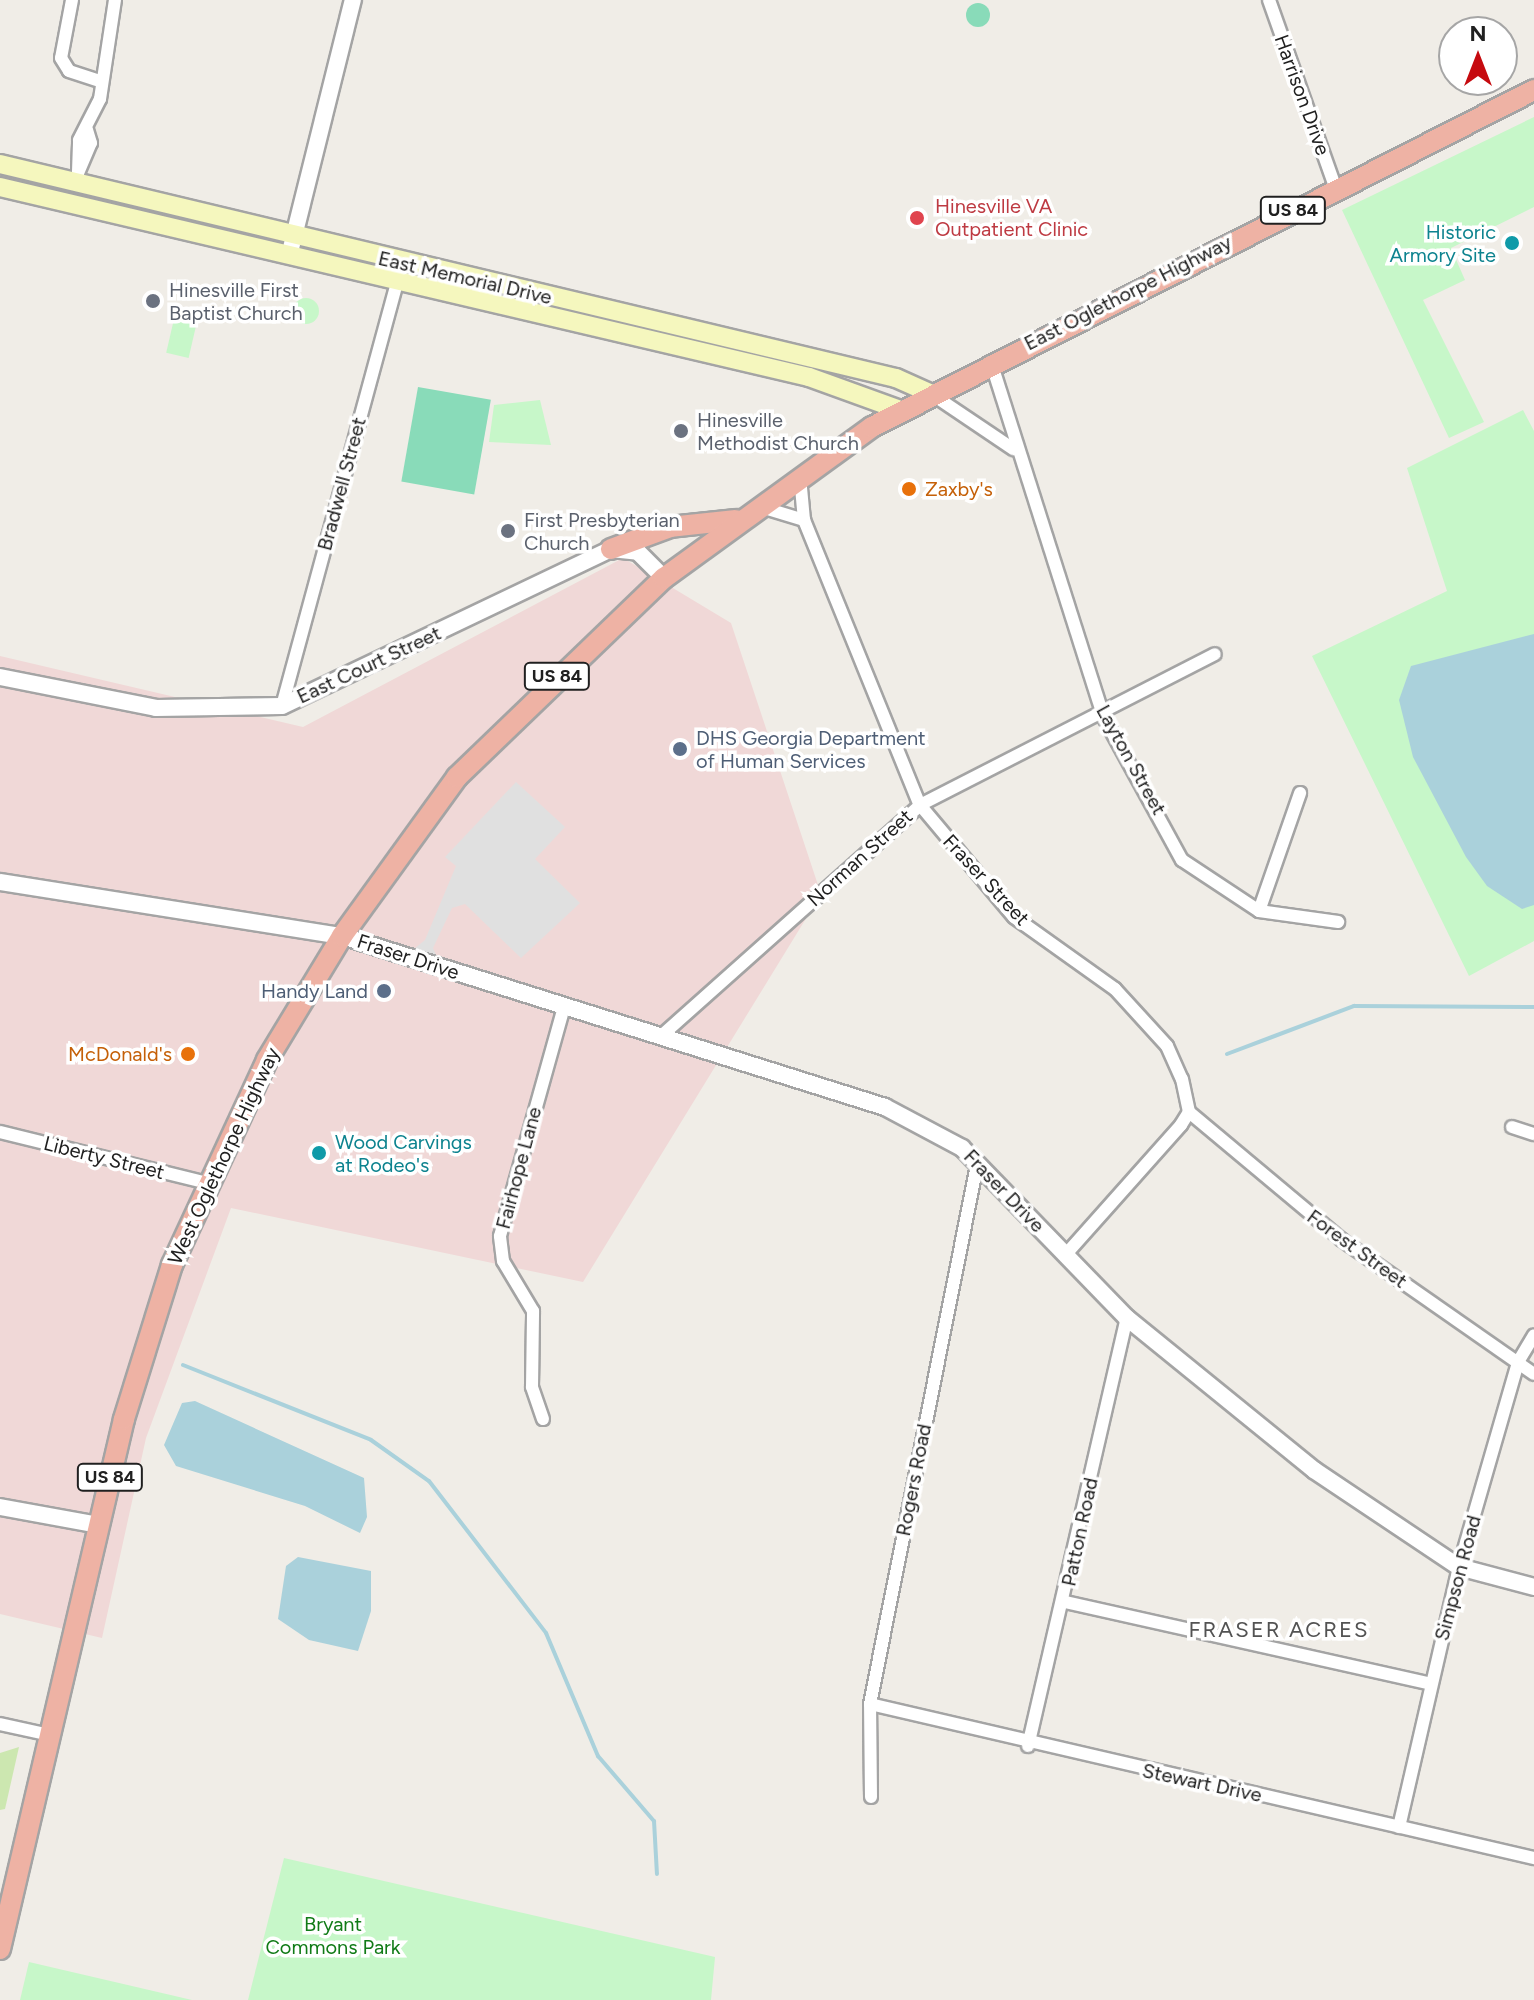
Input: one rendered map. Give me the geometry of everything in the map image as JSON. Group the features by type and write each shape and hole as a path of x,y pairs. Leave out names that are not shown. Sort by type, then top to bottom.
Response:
{"highway":[{"name":"East Oglethorpe Highway","path":"736,520 799,474 929,393 1534,90"},
{"path":"611,549 670,527 736,520"},
{"name":"West Oglethorpe Highway","path":"0,1949 140,1360 207,1183 267,1060 342,936 457,777 664,578 736,520"}],"main road":[{"name":"East Memorial Drive","path":"0,164 76,177 292,245"},
{"name":"East Memorial Drive","path":"0,187 292,245 400,271 823,380 900,410"},
{"name":"East Memorial Drive","path":"400,271 896,378 929,393"}],"street":[{"path":"72,0 61,58 69,71 100,81"},
{"path":"76,177 91,143 87,130 115,0"},
{"path":"292,245 353,0"},
{"name":"Harrison Drive","path":"1269,0 1336,189"},
{"name":"Bradwell Street","path":"282,706 400,271"},
{"name":"Layton Street","path":"991,362 1013,449 1103,716 1182,860 1259,911 1338,922"},
{"path":"929,393 1013,449"},
{"name":"Fraser Street","path":"799,474 804,520 920,805 1014,917 1115,989 1149,1025 1182,1079 1189,1112"},
{"path":"756,505 804,520"},
{"path":"611,549 633,550 664,578"},
{"name":"East Court Street","path":"0,677 156,708 282,706 611,549"},
{"name":"Norman Street","path":"660,1037 920,805 1103,716 1215,654"},
{"path":"1259,911 1300,793"},
{"name":"Fraser Drive","path":"0,882 342,936 885,1107 962,1148 1127,1318 1277,1442 1459,1567 1534,1587"},
{"name":"Fairhope Lane","path":"543,1419 532,1387 533,1311 503,1261 500,1236 564,1007"},
{"path":"1066,1254 1189,1112"},
{"name":"Forest Street","path":"1189,1112 1342,1240 1534,1374"},
{"path":"1512,1127 1534,1134"},
{"name":"Liberty Street","path":"0,1132 207,1183"},
{"name":"Rogers Road","path":"871,1797 870,1704 977,1165"},
{"name":"Patton Road","path":"1028,1746 1065,1602 1127,1318"},
{"name":"Simpson Road","path":"1399,1827 1459,1567 1518,1362 1534,1335"},
{"path":"0,1507 99,1525"},
{"path":"1065,1602 1431,1684"},
{"name":"Stewart Drive","path":"870,1704 1028,1746 1534,1858"},
{"path":"0,1724 50,1735"}],"shaded area":[{"path":"623,558 731,623 821,894 583,1282 231,1208 146,1438 102,1638 0,1614 0,656 303,727"},
{"path":"516,782 565,827 535,859 580,903 521,958 465,904 452,908 433,948 437,957 414,949 425,940 456,866 445,857"}],"green space":[{"path":"978,3 987,6 990,15 987,24 978,27 969,24 966,15 969,6"},
{"path":"1534,117 1534,207 1451,248 1465,280 1423,300 1484,422 1449,438 1342,210"},
{"path":"306,298 315,302 319,311 315,320 306,324 297,320 293,311 297,302"},
{"path":"177,306 199,311 189,358 166,353"},
{"path":"418,387 491,400 474,494 401,482"},
{"path":"540,400 551,445 489,442 494,405"},
{"path":"1523,410 1534,431 1534,941 1469,976 1312,656 1447,591 1407,468"},
{"path":"19,1747 5,1809 0,1810 0,1753"},
{"name":"Bryant Commons Park","path":"284,1858 715,1957 711,2000 248,2000"},
{"path":"29,1962 192,2000 20,2000"}],"water":[{"path":"1534,634 1534,905 1522,909 1487,886 1466,857 1413,757 1399,700 1411,666"},
{"path":"195,1401 364,1478 367,1517 360,1533 305,1506 176,1466 164,1445 182,1403"},
{"path":"298,1557 371,1571 371,1611 358,1651 309,1640 278,1619 286,1566"}],"waterway":[{"path":"1227,1054 1354,1006 1534,1007"},
{"path":"183,1365 371,1440 429,1481 546,1633 598,1756 654,1821 657,1874"}],"place":[{"name":"Hinesville VA Outpatient Clinic","path":"917,218"},
{"name":"Historic Armory Site","path":"1512,243"},
{"name":"Hinesville First Baptist Church","path":"153,301"},
{"name":"Hinesville Methodist Church","path":"681,431"},
{"name":"Zaxby's","path":"909,489"},
{"name":"First Presbyterian Church","path":"508,531"},
{"name":"DHS Georgia Department of Human Services","path":"680,749"},
{"name":"Handy Land","path":"384,991"},
{"name":"McDonald's","path":"188,1054"},
{"name":"Wood Carvings at Rodeo's","path":"319,1153"}],"district":[{"name":"FRASER ACRES","path":"1279,1630"}]}
